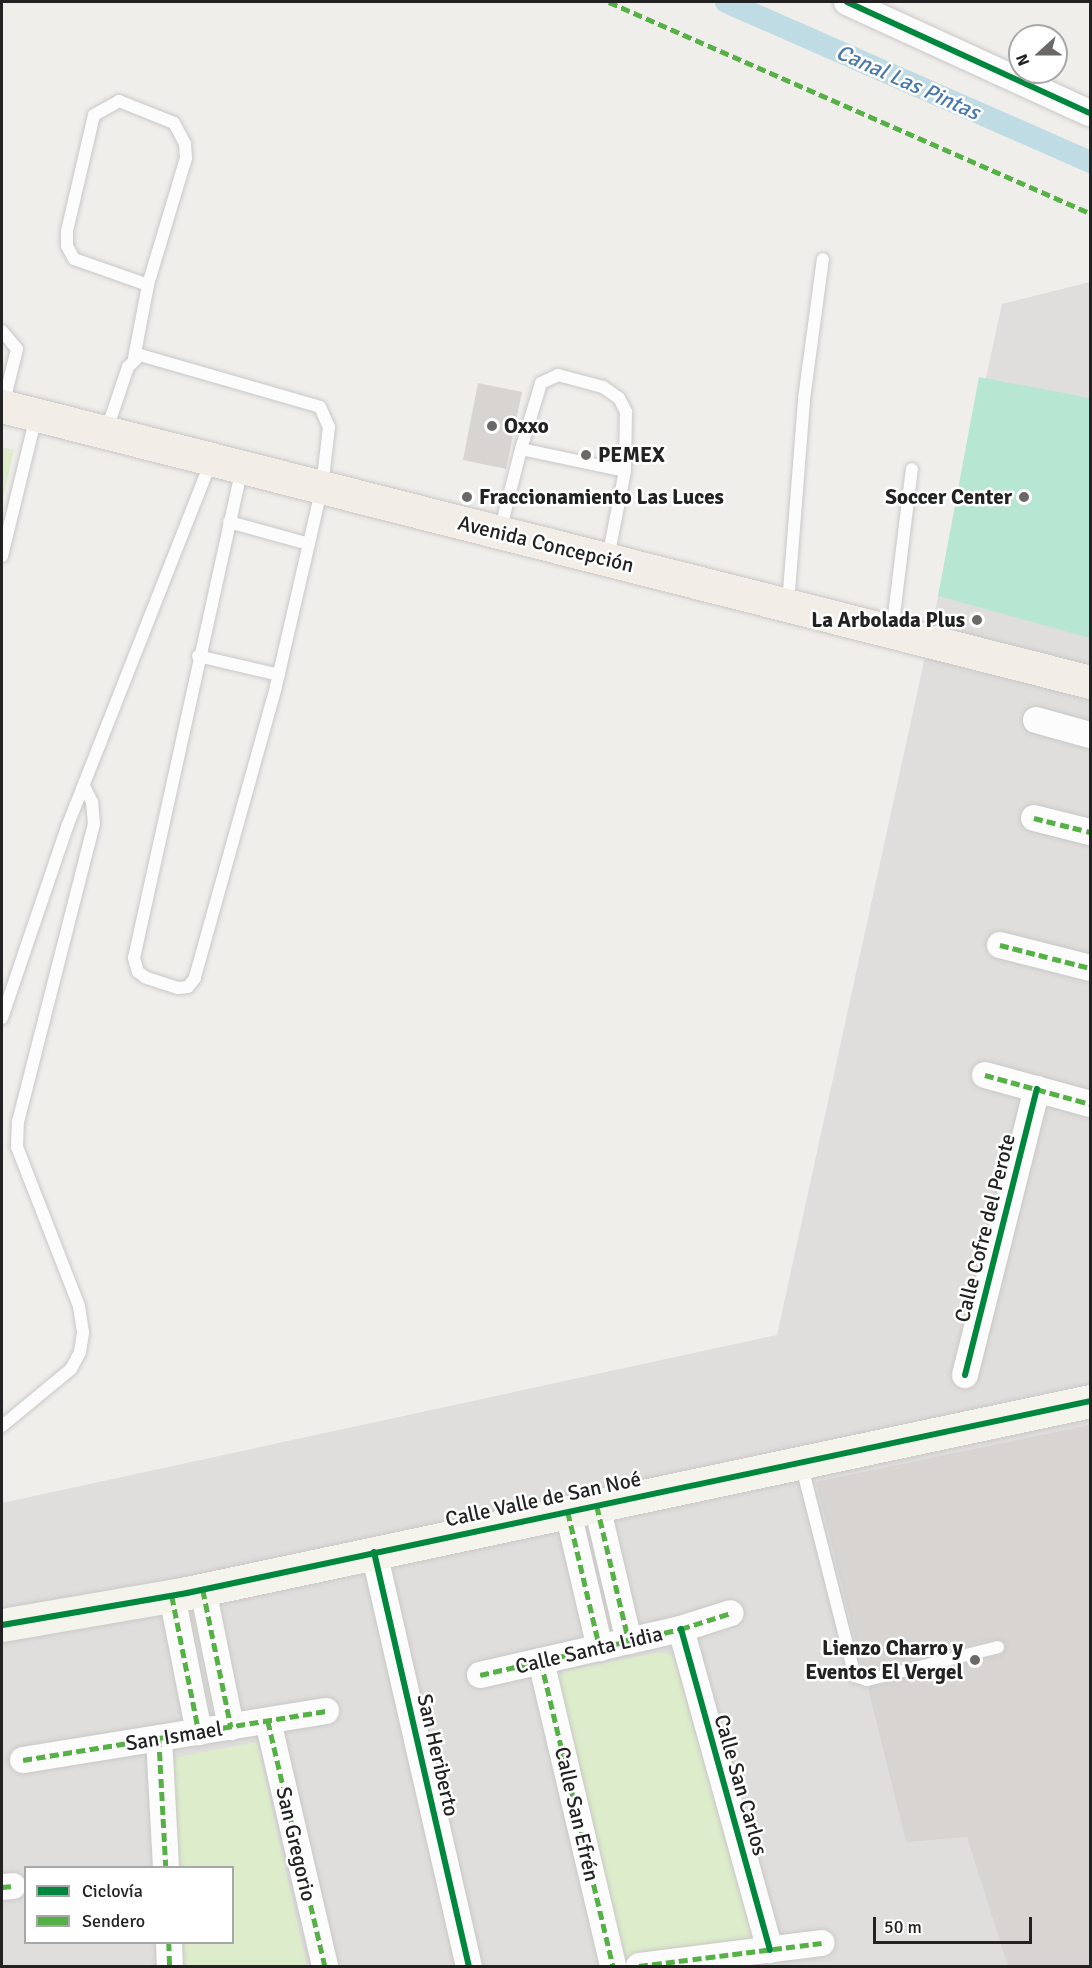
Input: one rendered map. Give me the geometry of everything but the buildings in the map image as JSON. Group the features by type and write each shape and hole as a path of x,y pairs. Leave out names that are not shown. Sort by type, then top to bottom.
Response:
{"main road":[{"name":"Avenida Concepción","path":"2,406 892,632 1085,686"}],"street":[{"path":"847,2 1090,113"},
{"path":"1036,720 1090,735"},
{"path":"1034,818 1090,832"},
{"path":"1000,945 1090,968"},
{"path":"985,1075 1090,1104"},
{"name":"Calle Cofre del Perote","path":"965,1375 1037,1089"},
{"name":"Calle Valle de San Noé","path":"2,1625 187,1593 1090,1401"},
{"path":"582,1509 628,1641"},
{"path":"582,1509 600,1647"},
{"name":"San Heriberto","path":"375,1552 469,1966"},
{"path":"187,1593 231,1726"},
{"path":"187,1593 199,1732"},
{"name":"Calle Santa Lidia","path":"480,1675 681,1629 731,1613"},
{"name":"Calle San Carlos","path":"681,1629 770,1950"},
{"name":"Calle San Efrén","path":"542,1661 613,1966"},
{"name":"San Ismael","path":"22,1760 326,1711"},
{"name":"San Gregorio","path":"268,1721 325,1966"},
{"path":"159,1738 166,1866"},
{"path":"639,1966 822,1943"},
{"path":"169,1944 170,1966"}],"lane":[{"path":"106,433 128,367 134,358 148,285 186,158 185,144 174,123 119,101 94,115 67,231 68,246 74,259 148,285"},
{"path":"788,606 804,399 823,259"},
{"path":"2,331 17,350 2,406"},
{"path":"134,358 146,355 320,407 329,427 322,488 279,675 195,978 188,987 178,988 145,977 138,972 134,958 198,656 230,522 227,463"},
{"path":"500,532 541,383 558,375 603,387 619,398 626,412 625,471 608,560"},
{"path":"2,556 37,415"},
{"path":"521,450 625,471"},
{"path":"2,1018 84,786 227,463"},
{"path":"892,632 912,470"},
{"path":"230,522 309,544"},
{"path":"198,656 279,675"},
{"path":"2,1426 71,1369 80,1352 83,1332 79,1306 22,1169 17,1147 18,1122 94,824 92,802 84,786"},
{"path":"801,1461 855,1676 867,1680 998,1647"}],"shaded area":[{"path":"1090,282 1090,1966 2,1966 2,1503 777,1335 1002,304"}],"green space":[{"name":"Soccer Center","path":"979,377 1090,398 1090,638 938,596"},
{"path":"2,447 14,450 2,503"},
{"path":"659,1652 673,1655 754,1941 621,1958 556,1682 565,1671"},
{"path":"257,1742 307,1966 181,1966 180,1944 234,1944 234,1866 177,1866 172,1758"}],"waterway":[{"name":"Canal Las Pintas","path":"726,2 1090,162"}],"marked path":[{"path":"609,2 1090,213"},
{"path":"1034,818 1090,832"},
{"path":"1000,945 1090,968"},
{"path":"985,1075 1090,1104"},
{"path":"597,1506 629,1641"},
{"path":"568,1512 600,1648"},
{"path":"203,1590 231,1727"},
{"path":"172,1596 199,1732"},
{"path":"480,1675 681,1629 731,1613"},
{"path":"541,1661 613,1966"},
{"path":"23,1760 326,1711"},
{"path":"268,1721 325,1966"},
{"path":"159,1738 166,1866"},
{"path":"2,1887 13,1886"},
{"path":"639,1966 822,1943"},
{"path":"169,1944 170,1966"}],"cycle path":[{"path":"847,2 1090,113"},
{"path":"965,1375 1037,1089"},
{"path":"2,1625 187,1593 1090,1401"},
{"path":"374,1552 469,1966"},
{"path":"681,1629 770,1950"}],"place":[{"name":"Oxxo","path":"492,426"},
{"name":"PEMEX","path":"586,455"},
{"name":"Fraccionamiento Las Luces","path":"467,497"},
{"name":"Soccer Center","path":"1024,497"},
{"name":"La Arbolada Plus","path":"977,620"},
{"name":"Lienzo Charro y Eventos El Vergel","path":"975,1660"}]}
